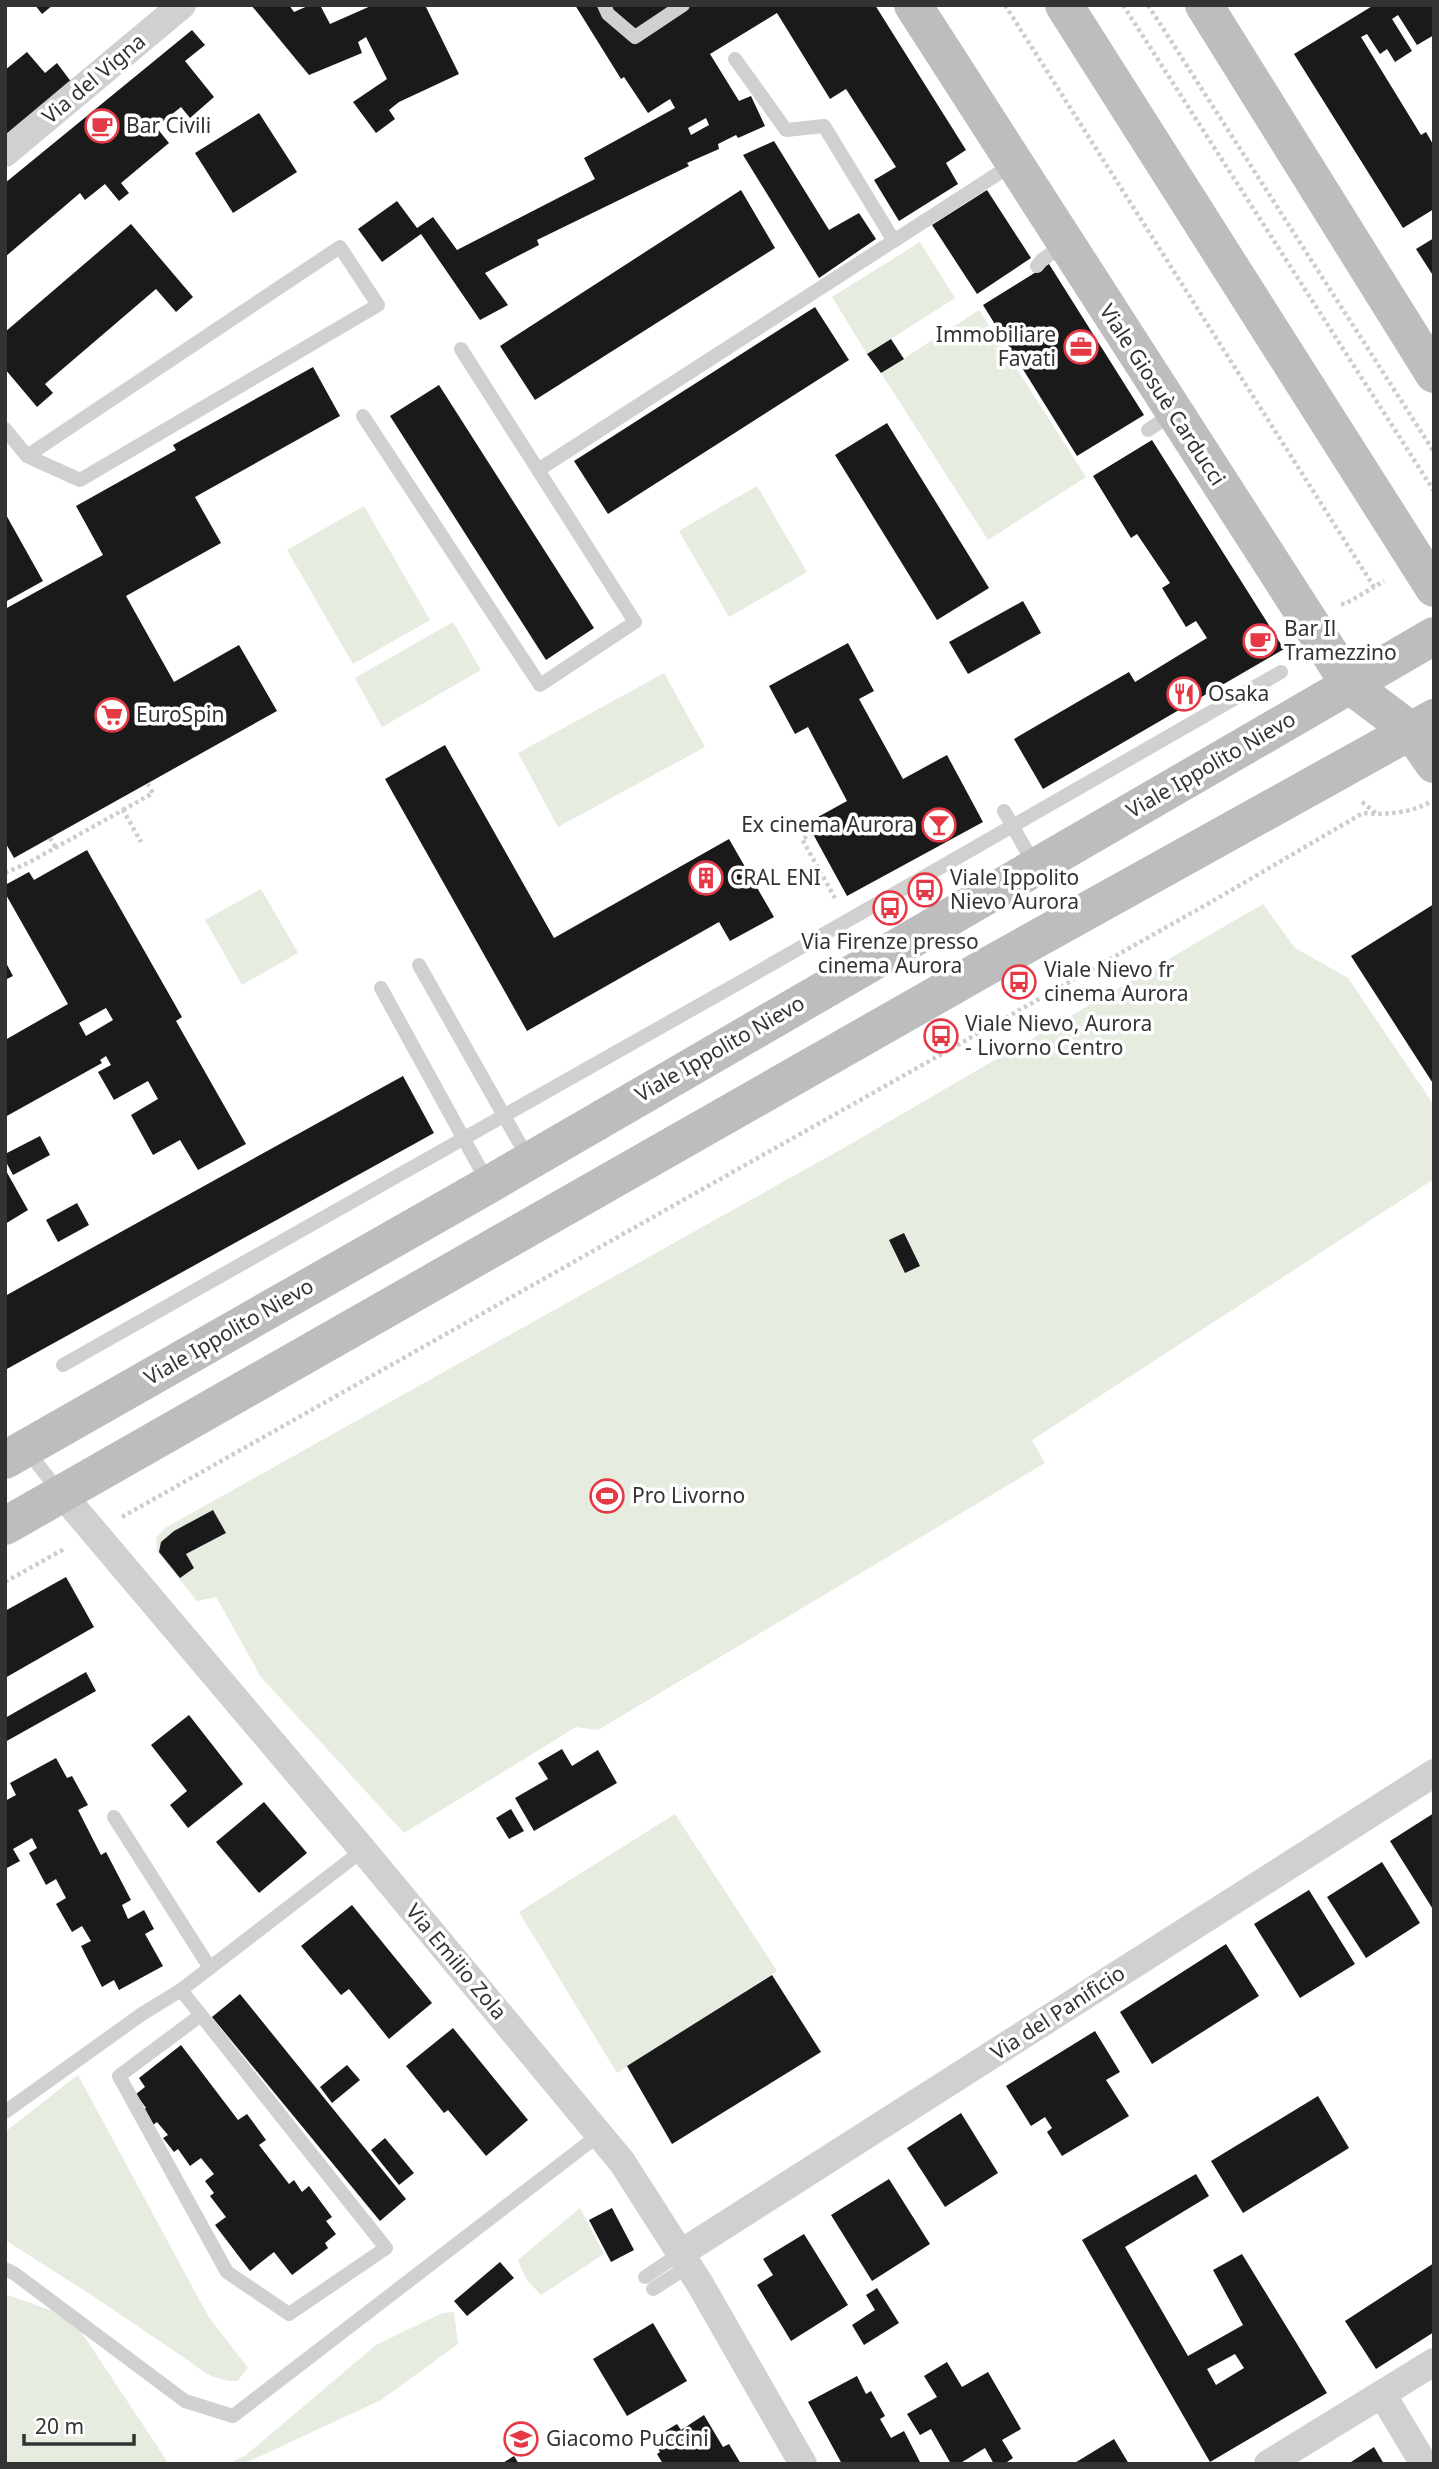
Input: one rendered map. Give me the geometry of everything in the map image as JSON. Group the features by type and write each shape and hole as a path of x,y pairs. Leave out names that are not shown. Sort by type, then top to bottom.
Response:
{"main road":[{"name":"Viale Giosuè Carducci","path":"913,5 1013,164 1044,258 1350,685 1422,724 1434,764"},
{"path":"1064,5 1434,588"},
{"path":"1204,5 1434,374"},
{"name":"Viale Ippolito Nievo","path":"15,1454 488,1185 1434,636"},
{"path":"7,1520 62,1494 962,981 1422,724"}],"street":[{"name":"Via del Vigna","path":"5,153 176,7"},
{"name":"Via Emilio Zola","path":"62,1494 622,2162 685,2260 803,2464"},
{"name":"Via del Panificio","path":"685,2260 1434,1773"},
{"path":"1268,2464 1434,2362"},
{"path":"1382,2395 1424,2464"}],"lane":[{"path":"604,5 608,14 635,37 683,5"},
{"path":"735,59 786,131 824,126 894,241"},
{"path":"538,470 1013,164"},
{"path":"5,429 27,456 79,480 378,305 340,247 27,456"},
{"path":"363,416 540,685 635,622 461,349"},
{"path":"63,1365 505,1118 847,919 1281,672"},
{"path":"1004,811 1036,867"},
{"path":"419,965 529,1161"},
{"path":"381,988 488,1185"},
{"path":"15,1454 62,1494"},
{"path":"114,1817 210,1968"},
{"path":"5,2112 142,2014 181,1990 363,1850"},
{"path":"181,1990 201,2015 386,2248 289,2314 226,2272 119,2076 201,2015"},
{"path":"5,2269 185,2401 233,2416 600,2134"},
{"path":"649,2283 685,2260"}],"path":[{"path":"1004,5 1374,587"},
{"path":"1123,5 1434,491"},
{"path":"1148,5 1434,452"},
{"path":"1333,603 1345,604 1385,580"},
{"path":"5,873 56,848 153,793 148,783"},
{"path":"112,1523 1194,912 1363,813 1418,809 1434,800"},
{"path":"123,810 141,842"},
{"path":"813,833 802,839 847,919"},
{"path":"50,838 56,848"},
{"path":"5,1582 73,1544"}],"shaded area":[{"path":"920,242 955,298 867,354 832,297"},
{"path":"979,310 1086,477 988,540 881,373"},
{"path":"757,486 807,572 729,617 679,531"},
{"path":"364,506 430,620 353,664 287,550"},
{"path":"453,622 481,670 382,727 355,678"},
{"path":"664,673 705,747 558,827 518,753"},
{"path":"261,889 298,953 242,985 205,920"},
{"name":"Pro Livorno","path":"1263,904 1295,948 1348,978 1434,1105 1434,1179 1032,1440 1045,1463 598,1730 576,1727 404,1833 261,1677 216,1597 197,1601 157,1551 156,1538 165,1528 847,1146"},
{"path":"675,1814 777,1971 617,2073 519,1912"},
{"path":"78,2075 208,2316 248,2368 237,2381 219,2379 202,2371 5,2240 5,2132"},
{"path":"580,2208 604,2254 541,2295 526,2279 518,2260"},
{"path":"5,2294 72,2318 169,2464 5,2464"},
{"path":"454,2312 458,2344 381,2400 243,2464 227,2464 246,2455 376,2345 442,2313"}],"building":[{"path":"35,5 53,5 42,14"},
{"path":"251,5 289,5 294,12 310,5 320,5 330,24 373,5 425,5 459,74 399,102 389,110 395,119 376,133 353,102 387,79 366,37 358,42 362,53 309,75"},
{"path":"575,5 875,5 966,150 946,163 958,184 899,221 874,180 896,167 846,89 830,99 777,13 710,54 739,101 751,96 765,126 718,144 719,149 687,163 689,166 537,240 539,245 485,273 508,305 480,320 421,234 382,262 358,229 397,201 417,228 433,217 457,250 595,179 584,158 675,108 670,99 648,113 624,77 621,79","holes":["706,118 709,125 691,135 688,128"]},
{"path":"1374,5 1434,5 1434,35 1417,45 1398,15 1392,19 1412,51 1395,62 1387,49 1380,54 1367,34 1361,37 1421,135 1426,132 1434,146 1434,209 1403,228 1294,54"},
{"path":"192,30 205,45 185,61 214,97 190,118 181,107 156,127 169,143 121,183 129,193 119,201 105,184 85,200 80,193 5,257 5,183"},
{"path":"27,52 45,73 57,63 72,83 5,139 5,70"},
{"path":"259,113 297,172 233,213 195,153"},
{"path":"774,141 829,230 859,213 876,239 819,278 743,155"},
{"path":"741,190 775,248 535,400 500,346"},
{"path":"987,190 1031,258 977,294 932,225"},
{"path":"131,224 193,297 176,312 156,289 45,384 53,393 37,407 5,369 5,332"},
{"path":"1434,238 1434,277 1416,249"},
{"path":"1049,264 1144,415 1077,456 983,305"},
{"path":"815,307 849,360 608,514 574,461"},
{"path":"891,339 904,359 881,373 867,354"},
{"path":"313,367 340,416 195,497 221,543 126,596 174,682 239,645 277,711 14,858 5,842 5,609 103,555 76,506 176,450 173,445"},
{"path":"439,385 594,628 546,660 390,416"},
{"path":"887,423 989,588 937,620 835,455"},
{"path":"1152,440 1284,649 1043,789 1014,739 1129,672 1135,682 1207,638 1196,621 1186,627 1162,588 1170,583 1137,534 1131,538 1093,476"},
{"path":"5,513 43,581 5,602"},
{"path":"1023,601 1041,633 968,674 949,642"},
{"path":"848,643 874,691 859,699 903,779 947,755 983,822 847,896 807,823 847,801 808,727 795,734 769,686"},
{"name":"CRAL ENI","path":"445,745 554,938 729,839 774,917 730,941 719,922 527,1031 385,779"},
{"path":"87,850 182,1017 176,1021 246,1144 198,1170 180,1140 153,1155 131,1115 158,1099 148,1081 114,1100 98,1072 111,1065 106,1056 100,1060 102,1063 5,1117 5,1040 68,1004 5,893 5,885 29,872 34,880","holes":["106,1008 113,1020 86,1036 79,1023"]},
{"path":"1434,904 1434,1085 1351,956"},
{"path":"5,961 13,976 5,980"},
{"path":"403,1076 434,1133 5,1370 5,1296"},
{"path":"40,1136 50,1155 13,1175 5,1160 5,1154"},
{"path":"5,1169 28,1210 5,1224"},
{"path":"77,1203 89,1225 58,1242 46,1220"},
{"path":"904,1233 920,1266 905,1273 889,1240"},
{"path":"213,1510 226,1533 186,1554 194,1568 180,1578 159,1552 161,1542 174,1531"},
{"path":"66,1577 94,1627 5,1678 5,1611"},
{"path":"86,1672 96,1691 5,1742 5,1718"},
{"path":"189,1715 243,1784 188,1828 170,1805 187,1791 151,1745"},
{"path":"562,1749 572,1766 598,1750 617,1783 534,1831 515,1798 548,1779 538,1763"},
{"path":"56,1758 67,1778 72,1776 88,1805 78,1810 101,1855 106,1852 131,1900 122,1905 128,1919 144,1910 154,1929 145,1934 163,1966 119,1990 114,1980 102,1987 81,1946 91,1941 82,1926 72,1932 56,1904 66,1898 56,1879 46,1885 29,1853 37,1848 32,1838 13,1849 20,1861 5,1869 5,1801 16,1795 10,1783"},
{"path":"264,1802 307,1853 259,1893 216,1842"},
{"path":"511,1809 524,1831 509,1839 496,1818"},
{"path":"1434,1813 1434,1911 1390,1841"},
{"path":"1382,1862 1420,1923 1366,1958 1327,1897"},
{"path":"1309,1890 1355,1964 1300,1998 1254,1924"},
{"path":"352,1905 432,2003 389,2039 349,1989 341,1995 301,1946"},
{"path":"1226,1944 1259,1996 1152,2064 1120,2012"},
{"path":"772,1975 821,2052 672,2144 627,2066"},
{"path":"240,1994 406,2199 380,2221 212,2017"},
{"path":"453,2028 528,2120 486,2156 448,2110 444,2113 406,2066"},
{"path":"1095,2031 1120,2072 1106,2080 1129,2116 1062,2156 1047,2132 1052,2128 1045,2117 1031,2126 1006,2086"},
{"path":"181,2045 238,2120 247,2114 266,2140 259,2145 289,2184 294,2180 302,2192 309,2186 332,2217 326,2221 336,2234 325,2243 328,2248 292,2275 274,2252 250,2271 215,2225 226,2217 210,2196 214,2193 205,2181 214,2174 201,2158 190,2166 178,2149 174,2152 163,2138 168,2135 157,2122 153,2125 143,2110 146,2108 136,2094 145,2087 139,2078"},
{"path":"347,2065 360,2080 332,2103 320,2087"},
{"path":"1318,2096 1349,2148 1243,2213 1211,2161"},
{"path":"961,2113 998,2173 945,2207 907,2148"},
{"path":"385,2138 414,2173 399,2185 371,2150"},
{"path":"1196,2174 1209,2196 1125,2247 1188,2356 1243,2325 1213,2270 1242,2254 1327,2393 1210,2462 1082,2240","holes":["1235,2354 1244,2368 1216,2385 1207,2369"]},
{"path":"889,2179 930,2244 872,2281 831,2215"},
{"path":"612,2208 634,2250 611,2262 589,2220"},
{"path":"804,2234 848,2305 791,2341 757,2285 773,2275 763,2259"},
{"path":"500,2262 514,2278 467,2316 454,2301"},
{"path":"1434,2263 1434,2332 1376,2369 1345,2321"},
{"path":"877,2288 899,2323 864,2345 852,2325 875,2310 866,2295"},
{"path":"653,2323 687,2381 627,2416 593,2359"},
{"path":"947,2362 962,2387 988,2372 1021,2429 1002,2440 1013,2458 1004,2464 994,2464 985,2448 959,2464 951,2464 931,2429 920,2435 907,2414 937,2397 924,2376"},
{"path":"857,2376 866,2394 871,2391 885,2416 880,2419 891,2438 904,2431 921,2464 842,2464 808,2402"},
{"path":"704,2415 723,2447 729,2444 741,2464 663,2464 652,2439 677,2424 681,2430"},
{"path":"1114,2439 1129,2464 1073,2464"},
{"path":"1374,2447 1384,2464 1348,2464"},
{"path":"514,2456 519,2464 501,2464"}],"place":[{"name":"Bar Civili","path":"102,126"},
{"name":"Immobiliare Favati","path":"1081,347"},
{"name":"Bar Il Tramezzino","path":"1260,641"},
{"name":"Osaka","path":"1184,694"},
{"name":"EuroSpin","path":"112,715"},
{"name":"Ex cinema Aurora","path":"939,825"},
{"name":"CRAL ENI","path":"706,878"},
{"name":"Viale Ippolito Nievo Aurora","path":"925,890"},
{"name":"Via Firenze presso cinema Aurora","path":"890,908"},
{"name":"Viale Nievo fr cinema Aurora","path":"1019,982"},
{"name":"Viale Nievo, Aurora - Livorno Centro","path":"941,1036"},
{"name":"Pro Livorno","path":"607,1496"},
{"name":"Giacomo Puccini","path":"521,2439"}]}
